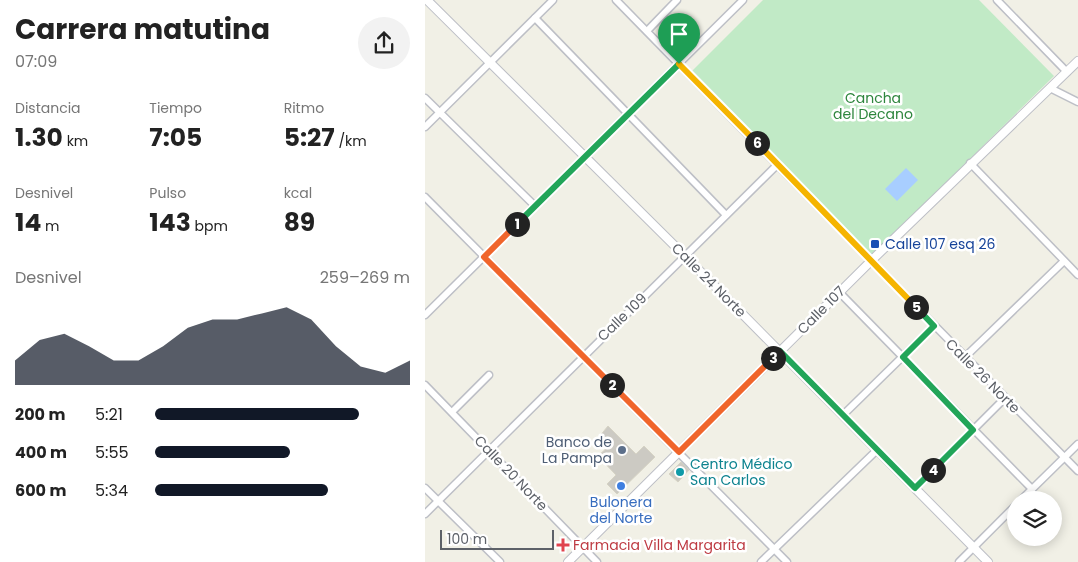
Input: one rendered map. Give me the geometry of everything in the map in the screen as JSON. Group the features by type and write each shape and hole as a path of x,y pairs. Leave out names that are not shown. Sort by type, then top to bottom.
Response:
{"street":[{"name":"Calle 24 Norte","path":"427,0 492,62 585,158 780,351 988,562"},
{"path":"425,127 553,0"},
{"name":"Calle 26 Norte","path":"617,0 872,260 964,358 1078,471"},
{"path":"647,31 677,0"},
{"path":"425,315 743,0"},
{"path":"997,0 1067,72"},
{"path":"535,18 726,215"},
{"name":"Calle 107","path":"568,562 970,163 1078,61"},
{"path":"1049,88 1078,102"},
{"path":"425,98 535,206"},
{"path":"970,163 1078,275"},
{"name":"Calle 109","path":"425,514 582,356 778,164"},
{"path":"425,197 787,562"},
{"path":"964,358 1064,261"},
{"path":"839,292 1032,489 1078,444"},
{"path":"843,415 934,326"},
{"path":"452,412 489,375"},
{"name":"Calle 20 Norte","path":"425,385 597,562"},
{"path":"915,488 1005,398"},
{"path":"761,562 877,450"},
{"path":"425,488 500,562"},
{"path":"959,562 1007,514"}],"green space":[{"name":"Cancha del Decano","path":"763,0 979,0 1054,76 872,255 690,73"}],"water":[{"path":"906,168 918,180 897,201 885,189"}],"building":[{"path":"608,426 636,454 644,446 655,457 617,494 607,484 616,475 598,456 608,447 599,437"},
{"name":"Centro Médico San Carlos","path":"681,462 689,470 678,482 669,474"}],"place":[{"name":"Calle 107 esq 26","path":"875,244"},
{"name":"Banco de La Pampa","path":"622,450"},
{"name":"Centro Médico San Carlos","path":"680,472"},
{"name":"Bulonera del Norte","path":"621,486"},
{"name":"Farmacia Villa Margarita","path":"563,545"}],"route":[{"path":"679,64 872,260 934,326 903,357 973,430 915,488 780,351 679,452 484,257 679,64"}]}
